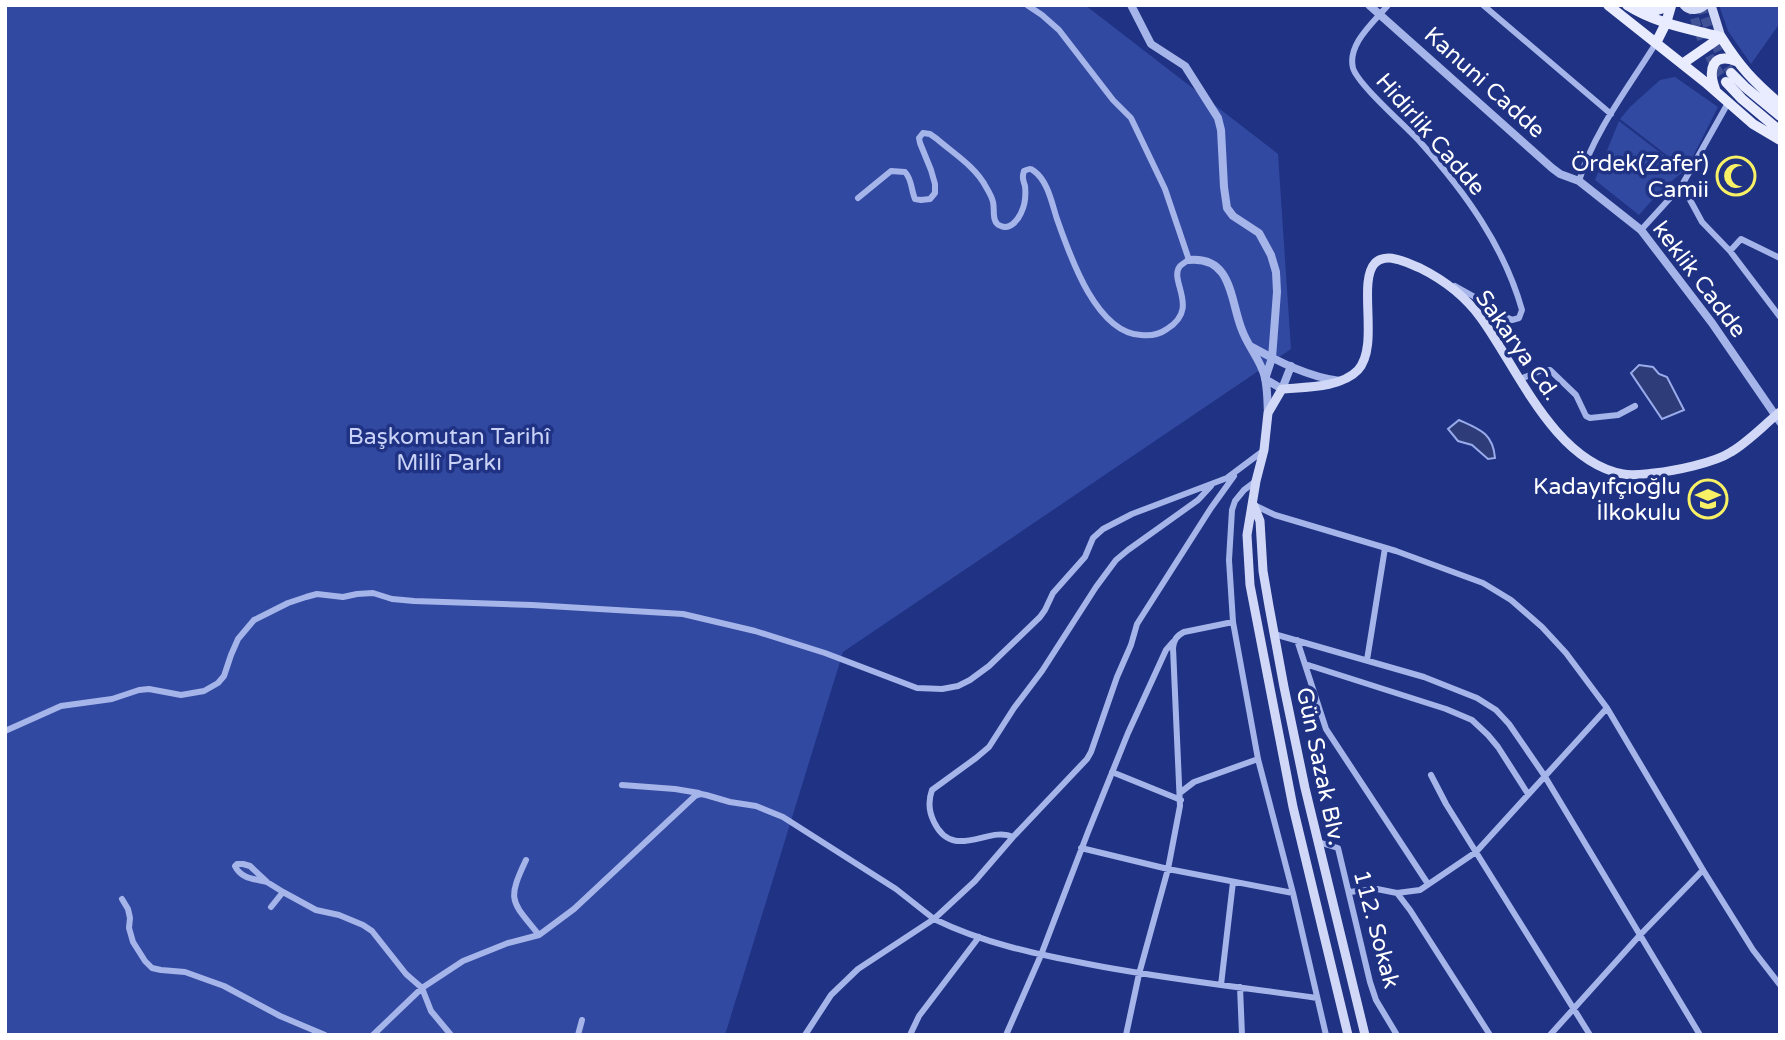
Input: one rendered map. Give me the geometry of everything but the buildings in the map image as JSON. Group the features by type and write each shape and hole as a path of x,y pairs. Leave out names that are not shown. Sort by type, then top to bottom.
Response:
{"main road":[{"path":"1608,5 1753,124 1780,140"},
{"path":"1627,5 1666,23 1721,37"},
{"path":"1656,43 1672,5"},
{"path":"1638,12 1672,5"},
{"path":"1684,5 1694,10 1705,5"},
{"path":"1711,5 1721,37 1736,61 1755,83 1780,104"},
{"path":"1682,64 1721,37"},
{"path":"1717,93 1712,80 1713,65 1725,58 1736,61"},
{"path":"1780,117 1745,87 1728,78 1742,99 1780,131"},
{"name":"Sakarya Cd.","path":"1340,381 1359,369 1364,358 1368,343 1370,273 1375,263 1384,258 1396,259 1434,275 1455,290 1473,308 1562,440 1605,469 1638,475 1666,472 1728,454 1778,417"},
{"path":"1268,413 1282,389 1340,381"},
{"name":"Gün Sazak Blv.","path":"1268,413 1264,450 1247,535 1250,585 1293,807 1348,1035"},
{"name":"Gün Sazak Blv.","path":"1253,505 1260,522 1264,571 1274,634 1305,788 1364,1035"}],"street":[{"path":"1027,5 1059,30 1113,100 1131,118 1165,189 1189,260"},
{"path":"1131,5 1144,34 1152,44 1185,66 1218,118 1227,208 1259,233 1271,255 1276,271 1277,292 1272,358 1265,379"},
{"name":"Kanuni Cadde","path":"1369,5 1542,160 1560,174 1578,181"},
{"name":"Hidirlik Cadde","path":"1388,5 1359,40 1353,54 1356,75 1420,142 1478,214 1507,265 1522,310 1521,315 1512,320 1434,275"},
{"path":"1483,5 1611,114"},
{"path":"1578,181 1611,114 1656,43"},
{"path":"1641,230 1682,185 1728,103"},
{"path":"858,198 891,171 905,172 909,176 915,199 930,199 935,193 919,138 923,133 937,139 982,179 993,203 994,219 1002,227 1009,226 1018,219 1025,198 1022,177 1024,171 1034,171 1045,185 1078,271 1096,305 1119,330 1134,335 1150,336 1168,329 1178,320 1183,311 1178,271 1180,265 1189,260 1201,259 1214,265 1224,274 1241,329 1264,372 1268,413"},
{"name":"keklik Cadde","path":"1578,181 1641,230 1712,323 1778,417"},
{"path":"1682,185 1702,222 1730,251 1780,317"},
{"path":"1730,251 1741,239 1780,258"},
{"path":"1249,346 1323,379 1340,381"},
{"path":"1265,379 1282,389 1291,366"},
{"path":"1520,379 1550,370 1576,395 1586,416 1590,418 1619,415 1635,406"},
{"path":"5,731 61,706 112,699 139,690 181,695 204,691 224,676 238,639 254,620 288,603 317,594 344,597 373,593 392,599 414,601 683,614 755,631 825,653 917,688 958,687 989,666 1040,617 1053,593 1085,557 1093,538 1103,529 1132,514 1227,478 1264,450"},
{"path":"806,1034 831,995 858,969 934,919 975,881 1087,759 1137,624 1211,508 1239,470"},
{"path":"1256,481 1244,491 1232,510 1229,560 1233,622 1258,759 1326,1035"},
{"path":"1013,837 1002,834 958,841 950,839 932,820 929,798 932,790 989,747 1116,560 1198,500 1212,485"},
{"path":"1253,505 1275,515 1385,548 1483,583 1511,600 1542,627 1566,653 1607,708 1703,870 1753,950 1780,985"},
{"path":"1367,660 1385,548"},
{"path":"1006,1035 1041,955 1128,733 1166,650 1177,636 1184,632 1233,622"},
{"path":"1274,634 1424,677 1477,698 1496,710 1545,775 1700,1035"},
{"path":"1297,640 1326,729 1428,884"},
{"path":"1126,1035 1139,974 1168,869 1181,796 1174,641"},
{"path":"1305,664 1446,709 1472,720 1498,747 1528,794"},
{"path":"1349,892 1377,889 1397,893 1420,890 1476,852 1607,708"},
{"path":"1181,796 1194,782 1258,759"},
{"path":"1112,772 1181,796"},
{"path":"1431,775 1590,1035"},
{"path":"622,785 701,794 756,806 783,817 897,889 934,919 956,930 1011,948 1139,974 1317,998"},
{"path":"373,1035 422,988 463,961 509,943 540,935 574,909 695,796 701,794"},
{"name":"112. Sokak","path":"1318,842 1338,848 1370,982 1376,1000 1397,1035"},
{"path":"1081,848 1293,894"},
{"path":"526,860 513,894 516,906 540,935"},
{"path":"1550,1035 1703,870"},
{"path":"267,881 316,910 339,915 372,931 406,974 422,988 431,1012 451,1035"},
{"path":"1221,985 1233,882"},
{"path":"271,907 283,892"},
{"path":"1397,893 1490,1035"},
{"path":"122,899 128,909 133,942 152,968 185,972 224,986 279,1016 325,1035"},
{"path":"910,1035 919,1016 979,937"},
{"path":"1240,987 1242,1035"},
{"path":"578,1035 582,1020"}],"green space":[{"name":"Başkomutan Tarihî Millî Parkı","path":"5,5 1085,5 1278,154 1291,349 843,652 725,1035 5,1035"},
{"path":"1719,5 1780,5 1780,23 1751,64 1728,31"},
{"path":"1675,77 1718,107 1686,170 1620,119 1660,80"},
{"path":"1619,121 1684,171 1661,190 1639,215 1595,180"}],"shaded area":[{"path":"1639,365 1653,367 1659,374 1667,377 1684,410 1662,419 1631,373"},
{"path":"1459,420 1479,429 1488,437 1495,458 1488,459 1472,445 1458,441 1448,429"}],"tunnel":[{"path":"1691,5 1704,46 1726,82"},
{"path":"1701,5 1713,40 1731,73"}],"place":[{"name":"Ördek(Zafer) Camii","path":"1736,176"},
{"name":"Kadayıfçıoğlu İlkokulu","path":"1708,499"}]}
